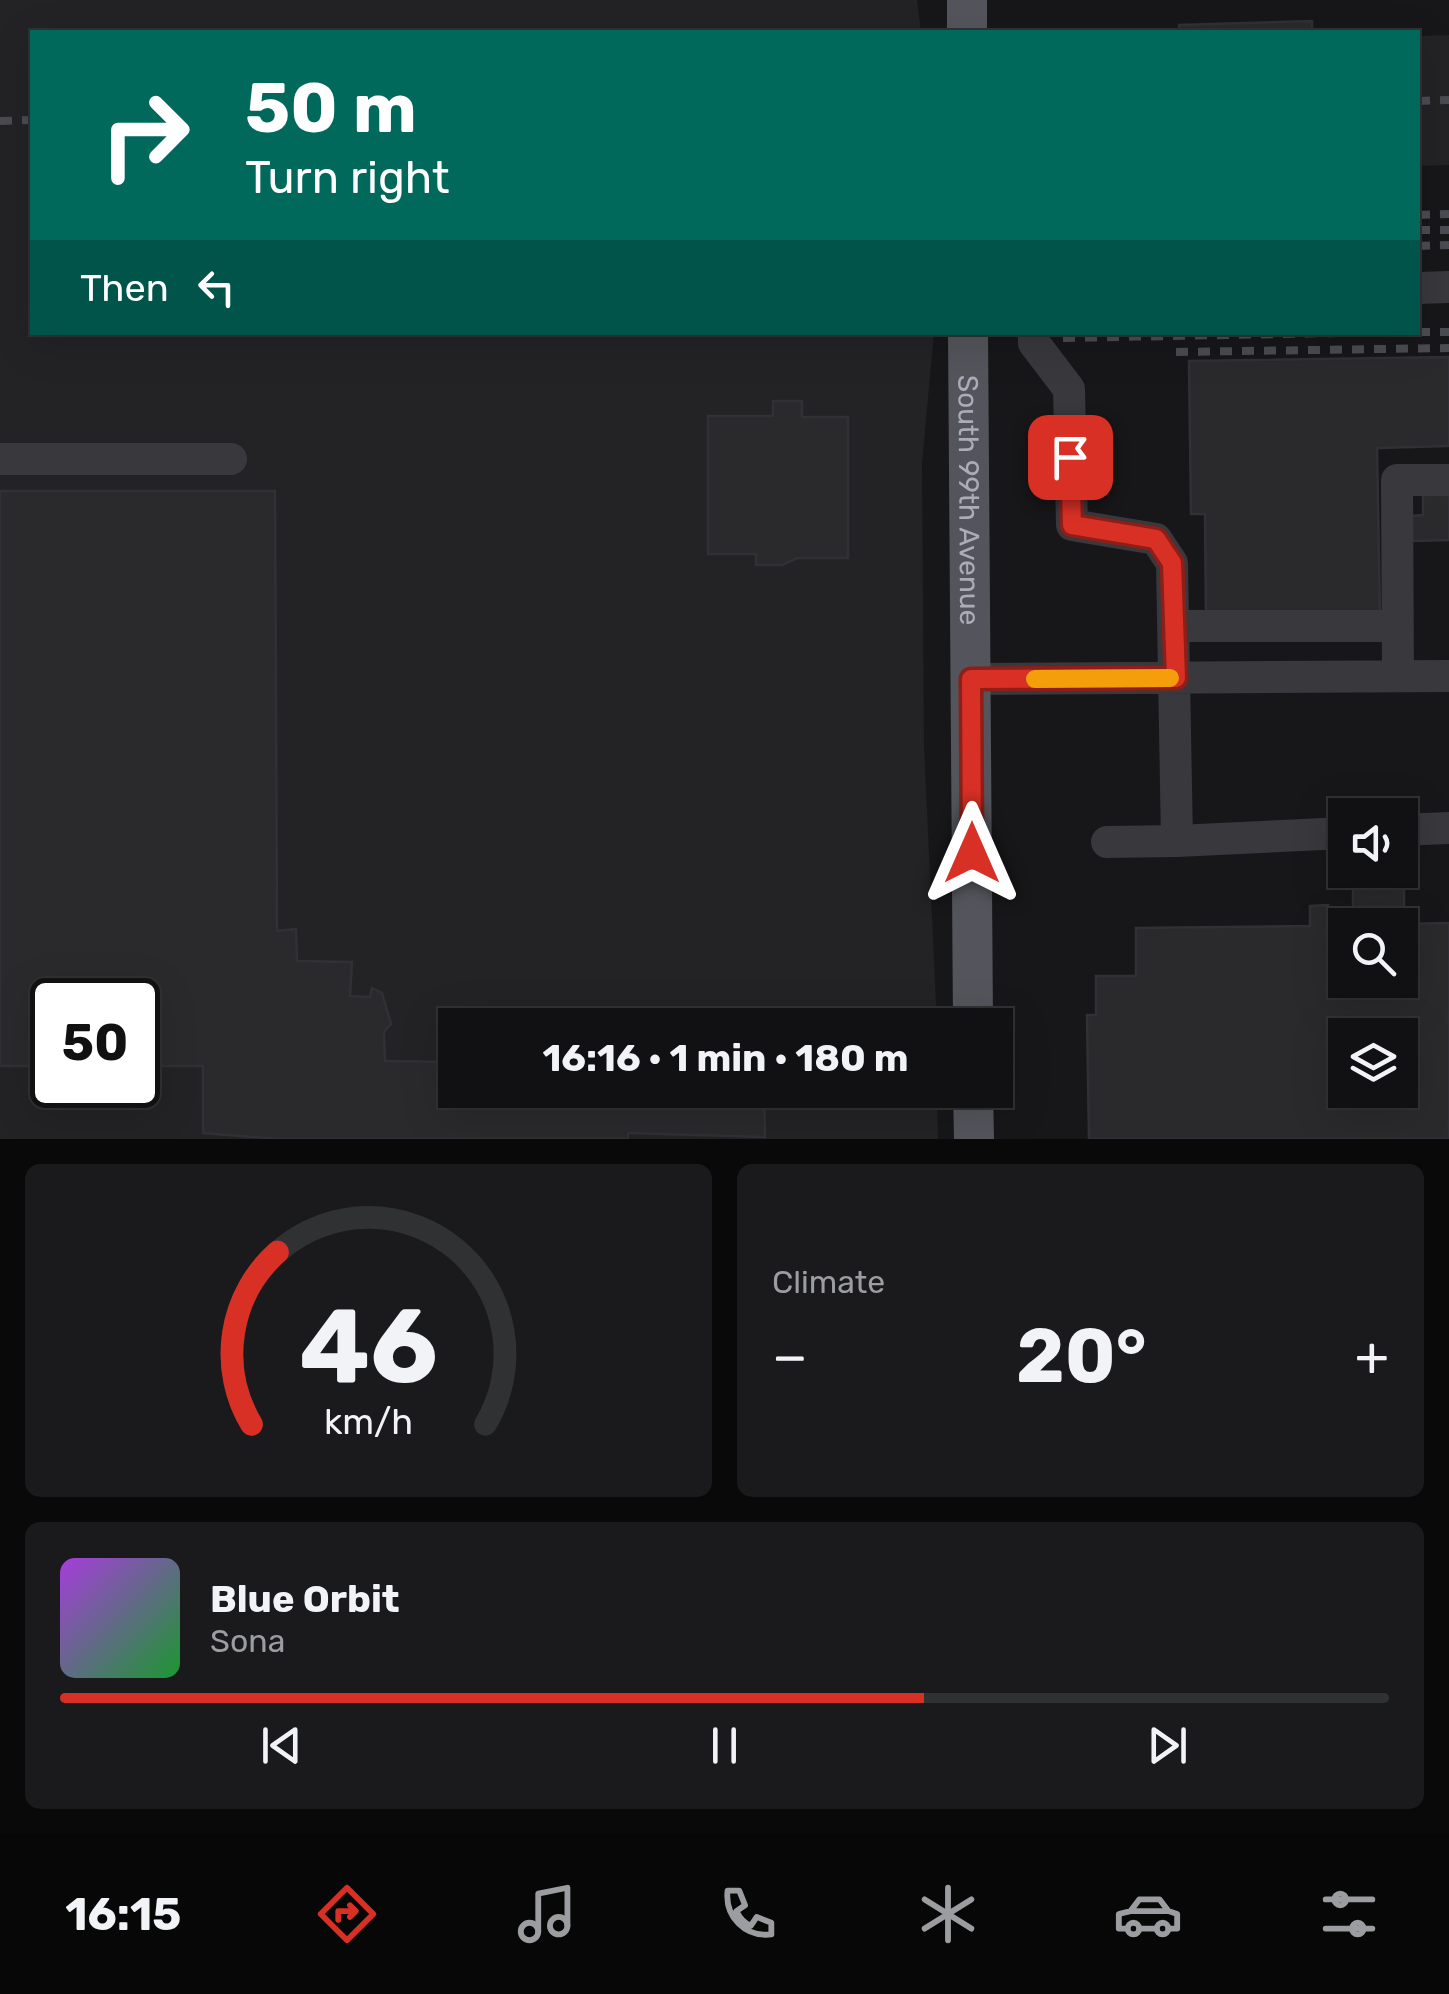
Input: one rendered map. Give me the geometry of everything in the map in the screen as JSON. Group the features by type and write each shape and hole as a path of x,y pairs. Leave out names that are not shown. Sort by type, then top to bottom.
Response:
{"main road":[{"path":"966,30 967,0"},
{"name":"South 99th Avenue","path":"968,335 973,1008"},
{"path":"974,1108 974,1139"}],"lane":[{"path":"1420,288 1449,288"},
{"path":"1034,335 1034,343 1068,388 1072,525 1156,539 1172,563 1177,841"},
{"path":"0,459 231,459"},
{"path":"1398,676 1397,480 1449,480"},
{"path":"1174,626 1397,626"},
{"path":"971,679 1449,676"},
{"path":"1418,829 1449,828"},
{"path":"1108,842 1328,834"}],"shaded area":[{"path":"0,0 917,0 921,30 30,30 30,335 934,335 922,463 924,746 936,1008 438,1008 438,1108 937,1108 938,1139 0,1139"},
{"path":"1449,35 1449,165 1420,166 1420,36"}],"building":[{"path":"1312,21 1312,30 1179,30 1179,25"},
{"path":"1449,357 1449,446 1377,448 1380,616 1206,619 1205,514 1191,514 1189,361"},
{"path":"773,401 802,401 802,417 848,417 848,558 797,558 782,565 756,565 756,554 708,554 708,416 773,416"},
{"path":"0,491 275,491 277,931 296,929 297,961 352,962 350,996 370,997 372,988 382,993 391,1024 384,1032 385,1061 438,1062 438,1108 764,1108 765,1137 628,1133 628,1139 279,1139 203,1133 203,1066 160,1066 160,978 30,978 30,1066 0,1066"},
{"path":"1423,495 1449,495 1449,540 1412,541 1412,516 1423,515"},
{"path":"1353,888 1404,888 1404,908 1353,908"},
{"path":"1310,906 1328,908 1328,998 1418,998 1418,924 1449,923 1449,1139 1089,1139 1087,1015 1096,1015 1096,976 1136,976 1136,928 1310,926"}],"railway":[{"path":"1420,101 1449,100"},
{"path":"0,121 30,120"},
{"path":"1420,215 1449,214"},
{"path":"1420,230 1449,230"},
{"path":"1420,246 1449,245"},
{"path":"1420,332 1449,332"},
{"path":"1063,338 1227,335"},
{"path":"1176,352 1449,348"}],"slow traffic":[{"path":"1035,679 1170,678"}],"route":[{"path":"972,853 971,679 1176,678 1172,563 1156,539 1072,525 1070,457"}]}
